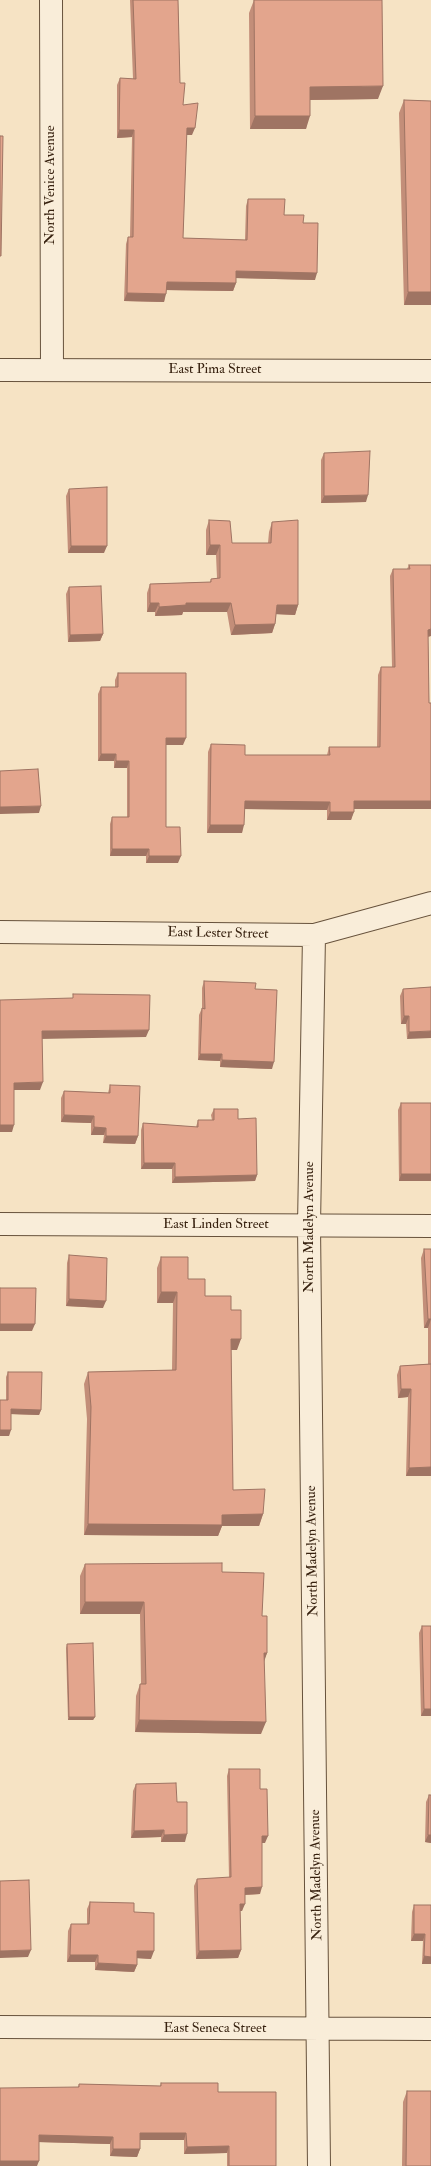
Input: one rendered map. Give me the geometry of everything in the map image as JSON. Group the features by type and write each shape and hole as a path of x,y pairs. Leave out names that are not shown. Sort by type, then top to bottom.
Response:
{"street":[{"name":"North Venice Avenue","path":"51,0 52,369"},
{"name":"East Pima Street","path":"0,370 431,371"},
{"name":"East Lester Street","path":"0,932 314,935 431,903"},
{"name":"North Madelyn Avenue","path":"314,935 309,1225 319,2030 319,2166"},
{"name":"East Linden Street","path":"0,1224 431,1226"},
{"name":"East Seneca Street","path":"0,2027 319,2030 431,2029"}],"building":[{"path":"133,0 178,0 180,83 185,83 183,105 198,103 195,128 187,128 183,238 247,240 248,199 285,199 284,215 304,215 303,223 318,223 317,273 236,271 236,283 167,282 166,294 127,293 128,237 133,237 134,130 119,130 120,78 136,79"},
{"path":"254,0 382,0 383,86 310,87 310,116 255,116"},
{"path":"404,100 431,101 431,292 408,292"},
{"path":"0,136 3,136 1,256 0,256"},
{"path":"370,451 368,495 324,496 324,453"},
{"path":"107,487 107,546 71,546 69,489"},
{"path":"209,520 230,521 232,543 271,543 272,522 298,520 298,605 277,605 275,624 235,625 231,603 186,603 186,605 159,607 159,603 150,603 150,584 211,582 211,579 220,578 220,545 210,545"},
{"path":"409,565 431,565 431,629 428,630 429,703 431,703 431,801 354,801 354,812 330,812 330,802 245,801 244,825 210,825 211,744 245,745 245,755 330,755 329,747 380,747 381,667 395,667 393,569 410,569"},
{"path":"101,586 103,634 70,635 69,587"},
{"path":"118,673 186,673 186,738 166,738 166,827 180,827 181,856 149,856 149,849 112,849 112,817 129,817 129,761 116,761 116,754 101,754 101,687 118,687"},
{"path":"38,769 41,806 0,807 0,771"},
{"path":"204,981 256,983 255,989 277,990 274,1062 222,1060 222,1054 200,1054 202,1008 205,1009"},
{"path":"431,987 431,1031 409,1032 409,1016 404,1016 403,989"},
{"path":"73,994 150,995 149,1030 42,1031 43,1082 14,1083 14,1125 0,1125 0,1000 73,998"},
{"path":"110,1085 140,1086 138,1136 106,1136 106,1128 94,1127 94,1116 64,1115 64,1091 110,1093"},
{"path":"401,1103 431,1103 431,1174 401,1174"},
{"path":"214,1109 238,1109 238,1119 256,1118 257,1175 175,1177 175,1163 144,1163 143,1123 198,1127 198,1120 214,1120"},
{"path":"424,1249 431,1249 431,1319 428,1319"},
{"path":"69,1255 107,1258 106,1301 69,1299"},
{"path":"161,1257 188,1257 188,1279 205,1279 205,1296 231,1296 231,1310 241,1310 241,1339 231,1339 233,1490 265,1489 263,1514 222,1515 222,1525 88,1524 91,1407 88,1372 176,1370 177,1292 161,1292"},
{"path":"0,1288 36,1288 35,1324 0,1324"},
{"path":"431,1364 431,1467 409,1468 411,1389 401,1389 400,1366"},
{"path":"8,1372 42,1372 41,1410 11,1409 11,1430 0,1430 0,1400 8,1400"},
{"path":"222,1563 222,1572 264,1573 262,1616 267,1616 267,1653 264,1653 266,1722 139,1720 140,1684 146,1684 144,1602 85,1602 85,1564"},
{"path":"422,1626 431,1626 431,1709 424,1709"},
{"path":"93,1643 95,1717 69,1717 67,1644"},
{"path":"229,1769 260,1769 260,1789 267,1789 268,1836 262,1836 262,1887 245,1888 245,1904 240,1904 241,1950 199,1951 197,1879 231,1877"},
{"path":"176,1783 177,1802 187,1802 187,1834 164,1835 164,1830 134,1831 136,1784"},
{"path":"429,1795 431,1795 431,1835 428,1835"},
{"path":"29,1880 31,1950 0,1951 0,1881"},
{"path":"90,1902 134,1903 134,1912 154,1913 154,1951 137,1951 137,1965 98,1963 98,1955 70,1955 71,1924 89,1924"},
{"path":"414,1905 431,1905 431,1957 424,1956 425,1934 414,1934"},
{"path":"161,2083 218,2083 218,2092 276,2092 276,2166 229,2166 229,2146 187,2147 186,2133 140,2133 140,2149 113,2149 113,2137 39,2135 39,2161 0,2161 0,2088 79,2087 79,2084 161,2086"},
{"path":"407,2091 431,2091 431,2166 406,2166"}]}
